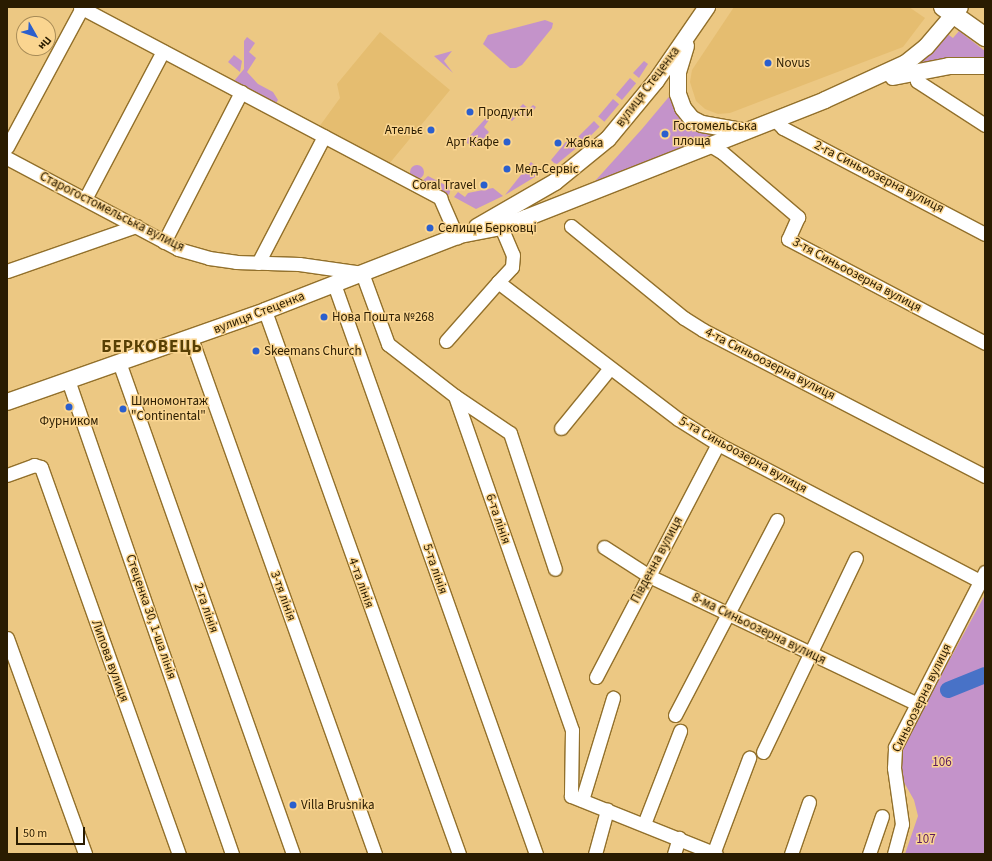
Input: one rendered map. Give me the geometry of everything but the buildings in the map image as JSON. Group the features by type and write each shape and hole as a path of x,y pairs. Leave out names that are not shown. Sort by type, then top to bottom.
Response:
{"highway":[{"path":"952,10 985,37"}],"main road":[{"path":"707,7 691,30 678,72 678,94 683,108 692,119 702,124 742,131 871,79 906,63 926,47 952,10"},
{"name":"вулиця Стеценка","path":"460,236 539,192 608,139 635,109 691,30"},
{"path":"871,79 950,66 985,66"},
{"name":"вулиця Стеценка","path":"7,402 265,311 460,236 501,227 742,131"}],"street":[{"path":"7,147 81,8 440,198 460,236"},
{"path":"85,199 163,51"},
{"path":"915,71 917,81 985,125"},
{"path":"164,242 241,92"},
{"name":"2-га Синьоозерна вулиця","path":"774,119 783,128 985,234"},
{"path":"258,263 324,136"},
{"name":"3-тя Синьоозерна вулиця","path":"708,144 723,153 798,217 788,239 985,344"},
{"name":"Старогостомельська вулиця","path":"10,163 85,199 178,249 209,258 258,263 300,264 362,273"},
{"path":"7,272 136,226"},
{"name":"4-та Синьоозерна вулиця","path":"571,226 684,318 703,330 985,476"},
{"path":"446,341 512,267 513,255 501,227"},
{"path":"362,273 388,344 455,396 510,433 555,569"},
{"name":"5-та Синьоозерна вулиця","path":"498,282 678,419 718,444 983,576"},
{"name":"5-та лінія","path":"334,284 536,854"},
{"name":"4-та лінія","path":"265,311 459,854"},
{"name":"3-тя лінія","path":"191,338 375,854"},
{"name":"2-га лінія","path":"119,362 293,854"},
{"path":"561,428 610,368"},
{"name":"Стеценка 30, 1-ша лінія","path":"68,380 232,854"},
{"name":"6-та лінія","path":"455,396 572,730 576,798"},
{"name":"Південна вулиця","path":"596,677 718,444"},
{"name":"Липова вулиця","path":"7,475 34,465 41,467 179,854"},
{"path":"676,716 777,520"},
{"name":"8-ма Синьоозерна вулиця","path":"604,547 649,576 917,704"},
{"path":"763,752 856,558"},
{"name":"Синьоозерна вулиця","path":"894,854 902,824 893,756 895,746 983,576"},
{"path":"7,638 85,854"},
{"path":"613,698 576,798 679,838 714,854 749,758"},
{"path":"644,824 680,731"},
{"path":"791,854 809,802"},
{"path":"595,854 607,810"},
{"path":"869,854 882,816"},
{"path":"674,854 679,838"}],"shaded area":[{"name":"Novus","path":"734,7 909,7 925,18 903,47 730,113 718,114 705,109 696,101 690,82 692,70"},
{"path":"380,32 450,90 389,164 319,127 340,98 337,84"}],"green space":[{"path":"545,20 553,23 552,28 522,65 516,68 510,68 483,44 488,35"},
{"path":"959,31 985,51 985,59 915,65 946,33 953,38"},
{"path":"247,37 255,43 249,52 256,58 247,72 258,84 273,92 278,100 276,103 234,81 244,69 244,41"},
{"path":"452,51 444,61 453,73 434,56"},
{"path":"234,55 242,61 240,72 228,62"},
{"path":"644,61 648,64 639,78 633,73"},
{"path":"630,78 636,83 622,100 616,95"},
{"path":"673,92 714,135 595,181 642,129"},
{"path":"613,99 619,104 604,122 598,117"},
{"path":"523,104 529,109 533,105 536,107 528,118 518,115 512,121 498,110 511,116"},
{"path":"485,119 489,120 484,127 489,132 477,147 473,147 467,143 467,139"},
{"path":"594,121 600,127 584,142 578,137"},
{"path":"570,137 580,145 557,164 554,163 551,160"},
{"path":"531,162 539,169 538,175 505,195"},
{"path":"414,165 420,165 424,169 424,175 420,179 414,179 410,175 410,169"},
{"path":"428,176 451,188 449,195 422,181"},
{"path":"493,188 503,196 476,209 454,197 458,192 465,197 468,193"},
{"name":"106","path":"985,595 985,854 905,854 918,816 914,800 893,763"}],"waterway":[{"path":"948,690 985,675"}],"place":[{"name":"Novus","path":"768,63"},
{"name":"Продукти","path":"470,112"},
{"name":"Ательє","path":"431,130"},
{"name":"Гостомельська площа","path":"665,134"},
{"name":"Арт Кафе","path":"507,142"},
{"name":"Жабка","path":"558,143"},
{"name":"Мед-Сервіс","path":"507,169"},
{"name":"Coral Travel","path":"484,185"},
{"name":"Селище Берковці","path":"430,228"},
{"name":"Нова Пошта №268","path":"324,317"},
{"name":"Skeemans Church","path":"256,351"},
{"name":"Фурником","path":"69,407"},
{"name":"Шиномонтаж \"Continental\"","path":"123,409"},
{"name":"Villa Brusnika","path":"293,805"}],"district":[{"name":"БЕРКОВЕЦЬ","path":"152,348"}],"park label":[{"name":"107","path":"926,839"}]}
